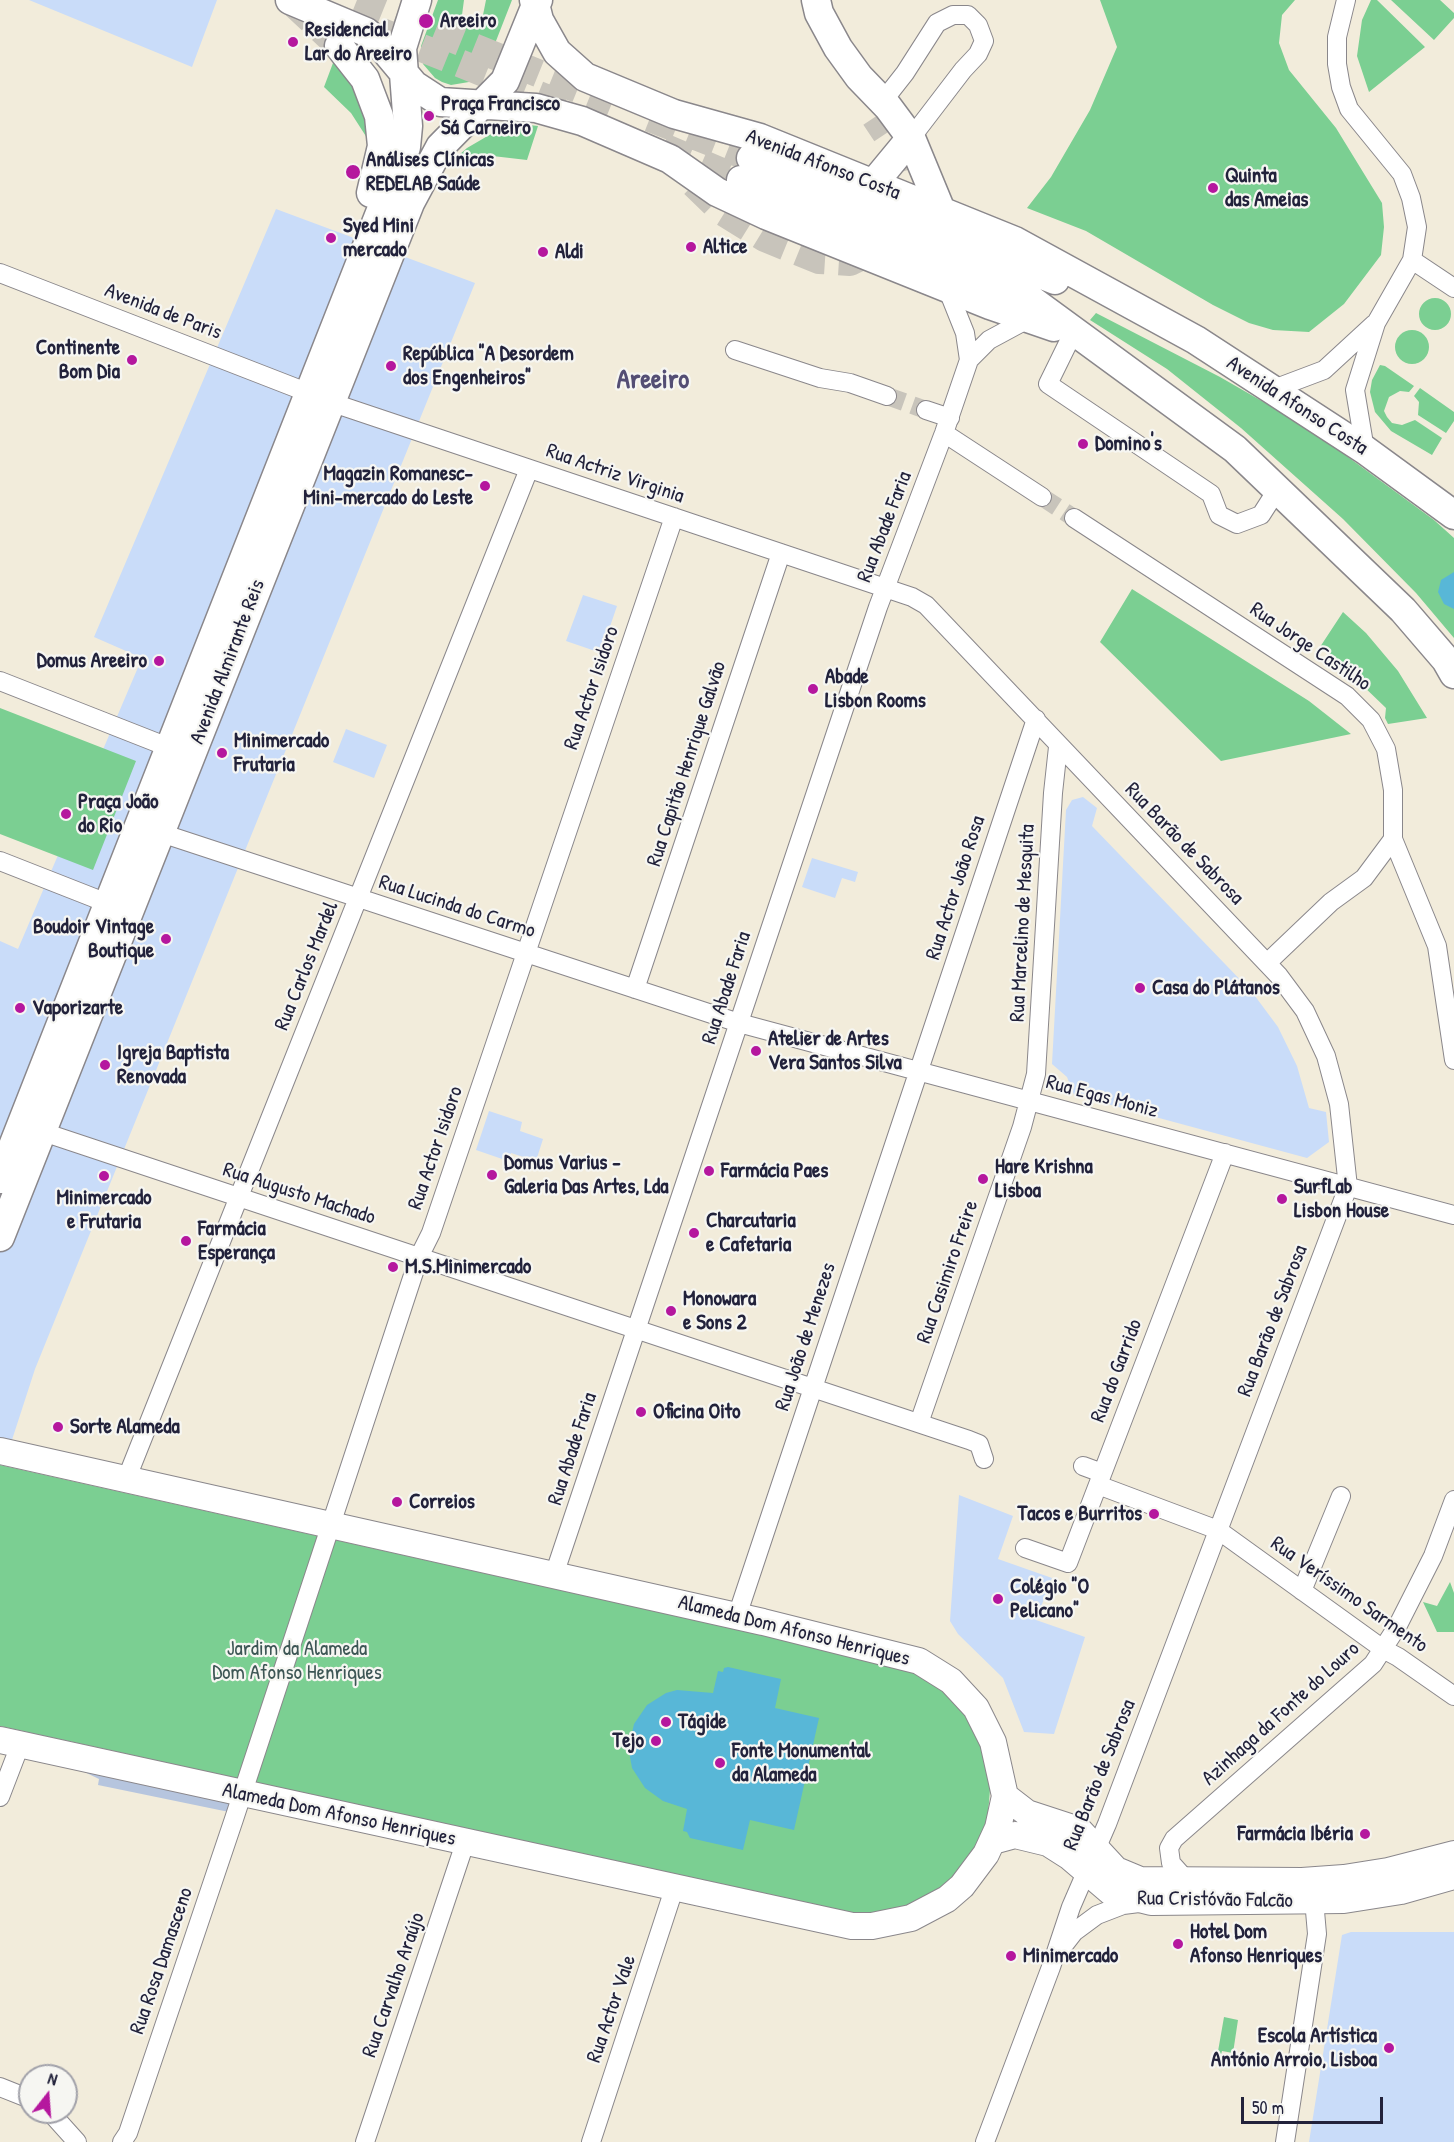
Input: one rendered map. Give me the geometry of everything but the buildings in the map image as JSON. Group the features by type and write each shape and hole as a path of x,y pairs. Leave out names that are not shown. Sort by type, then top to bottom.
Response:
{"main road":[{"path":"290,0 366,32 378,42 420,91 440,102 484,105 505,81 536,2"},
{"path":"404,72 404,40 417,0"},
{"name":"Avenida Afonso Costa","path":"536,2 547,37 556,52 585,77 674,114 760,138 1015,241 1196,340 1441,498 1454,515"},
{"path":"814,3 812,36 879,109 911,138 942,213"},
{"path":"339,46 358,69 371,92 382,134 378,174 353,247 351,288"},
{"name":"Avenida Almirante Reis","path":"0,1179 34,1120 320,397 351,288 406,147 408,126 404,72"},
{"name":"Avenida Almirante Reis","path":"0,1237 34,1120 107,903 149,829 168,747 320,397 424,175 448,138 484,105"},
{"name":"Avenida Afonso Costa","path":"484,105 552,111 582,121 670,159 717,192 766,215 947,288 1028,319 1073,333"},
{"path":"873,184 911,138"},
{"name":"Avenida Afonso Costa","path":"1134,307 746,169 1026,296 1073,333 1154,388 1235,449 1403,610 1454,674"},
{"name":"Alameda Dom Afonso Henriques","path":"0,1451 892,1652 936,1670 965,1694 986,1725 993,1742 1005,1796 993,1841 975,1871 946,1899 911,1918 872,1926 832,1923 10,1743"},
{"name":"Rua Cristóvão Falcão","path":"1005,1796 1027,1813 1079,1830 1107,1862 1126,1876 1147,1881 1187,1881 1379,1895 1454,1876"},
{"name":"Rua Cristóvão Falcão","path":"993,1841 1015,1835 1048,1843 1111,1892 1151,1902 1314,1891 1363,1876 1454,1854"}],"street":[{"path":"1346,0 1337,37 1337,64 1341,87 1349,109 1402,174 1411,198 1417,227 1417,242 1412,260 1376,323 1354,390 1365,450"},
{"path":"879,109 936,23 953,15 968,15 978,25 984,41 978,54 911,138"},
{"path":"1412,260 1454,288"},
{"name":"Avenida de Paris","path":"0,273 320,397"},
{"name":"Rua Abade Faria","path":"947,288 965,333 969,360"},
{"name":"Rua Abade Faria","path":"554,1575 885,589 969,360 988,340 1028,319"},
{"path":"1271,390 1324,370 1376,323"},
{"path":"1073,333 1048,384 1211,494 1219,515 1237,524 1261,515 1277,490"},
{"path":"735,350 820,378 850,383 887,396"},
{"name":"Rua Actriz Virginia","path":"320,397 885,589"},
{"path":"926,410 1042,497"},
{"name":"Rua Carlos Mardel","path":"126,1480 529,469"},
{"name":"Rua Actor Isidoro","path":"242,1794 419,1257 431,1233 674,517"},
{"name":"Rua Jorge Castilho","path":"1074,518 1347,696 1364,711 1377,729 1386,749 1393,790 1393,839 1437,946 1454,1060"},
{"name":"Rua Capitão Henrique Galvão","path":"635,989 781,553"},
{"name":"Rua Barão de Sabrosa","path":"885,589 926,605 1036,719 1058,747 1268,963 1305,1011 1326,1056 1340,1104 1348,1187 1097,1848 1059,1939 1051,1967 985,2142"},
{"path":"0,681 168,747"},
{"name":"Rua Actor João Rosa","path":"918,1071 1036,719"},
{"name":"Rua Marcelino de Mesquita","path":"1029,1101 1036,1074 1052,800 1058,747"},
{"name":"Rua Lucinda do Carmo","path":"149,829 739,1023"},
{"path":"1364,878 1393,839"},
{"path":"0,861 107,903"},
{"path":"1268,963 1331,902 1364,878 1402,861"},
{"name":"Rua Egas Moniz","path":"739,1023 1454,1215"},
{"name":"Rua João de Menezes","path":"737,1616 918,1071"},
{"name":"Rua Casimiro Freire","path":"920,1424 1029,1101"},
{"name":"Rua Augusto Machado","path":"34,1120 237,1197 920,1424 981,1452"},
{"name":"Rua do Garrido","path":"1025,1548 1068,1563 1225,1154"},
{"name":"Rua Veríssimo Sarmento","path":"1083,1466 1100,1479 1218,1530 1383,1649 1454,1696"},
{"path":"1302,1591 1341,1496"},
{"name":"Azinhaga da Fonte do Louro","path":"1187,1881 1171,1863 1169,1848 1174,1839 1373,1664 1433,1556 1454,1500"},
{"path":"0,1797 10,1743"},
{"name":"Rua Rosa Damasceno","path":"122,2142 131,2122 242,1794"},
{"name":"Rua Carvalho Araújo","path":"363,2142 465,1843"},
{"name":"Rua Actor Vale","path":"591,2142 674,1889"},
{"path":"1285,2142 1317,1934 1314,1891"},
{"name":"Rua Barão de Sabrosa","path":"1051,1967 1065,1942 1097,1915 1123,1905 1151,1902"},
{"path":"0,2087 18,2094"},
{"path":"61,2124 77,2142"}],"shaded area":[{"path":"29,0 217,0 192,67"},
{"path":"276,209 475,283 35,1369 10,1446 0,1442 0,941 18,949 142,658 94,637"},
{"path":"583,595 617,606 601,653 566,641"},
{"path":"346,729 387,745 374,778 333,762"},
{"path":"1083,797 1097,808 1092,826 1252,992 1278,1027 1297,1066 1309,1108 1326,1112 1329,1142 1307,1158 1074,1095 1067,1077 1052,1064 1066,810 1072,800"},
{"path":"812,858 858,872 855,882 842,878 835,898 802,887"},
{"path":"489,1111 522,1122 520,1131 543,1139 536,1161 511,1153 508,1161 476,1150"},
{"name":"Colégio \"O Pelicano\"","path":"959,1495 1013,1516 998,1559 1052,1578 1036,1620 1085,1637 1054,1734 1024,1732 1003,1678 958,1634 950,1621"},
{"path":"0,1687 58,1742 242,1787 229,1812 98,1785 99,1779 68,1764 22,1730"},
{"name":"Escola Artística António Arroio, Lisboa","path":"1351,1932 1454,1932 1454,2142 1309,2142 1342,1935"}],"green space":[{"path":"438,0 464,0 462,15 472,22 483,15 486,0 512,0 487,64 476,78 469,82 451,85 442,82 435,78 423,64 421,46"},
{"path":"1100,0 1295,0 1282,15 1279,43 1289,70 1336,128 1382,203 1384,227 1381,255 1344,304 1309,332 1273,330 1249,323 1213,305 1086,231 1027,208 1051,177 1090,110 1117,47"},
{"path":"1371,0 1377,0 1425,47 1369,92 1357,56 1362,20"},
{"path":"1391,0 1440,0 1454,13 1454,18 1434,40"},
{"path":"336,55 360,87 369,141 351,113 324,87"},
{"path":"529,125 538,126 527,160 484,155 452,161 467,148 491,134"},
{"path":"1435,298 1447,302 1451,314 1447,326 1435,330 1423,326 1419,314 1423,302"},
{"path":"1096,313 1220,377 1307,427 1434,520 1454,538 1454,638 1416,593 1343,519 1241,428 1167,369 1090,320"},
{"path":"1412,330 1424,335 1429,347 1424,359 1412,364 1400,359 1395,347 1400,335"},
{"path":"1380,365 1414,386 1409,392 1400,391 1389,397 1384,411 1387,417 1392,423 1402,425 1415,420 1442,438 1432,455 1391,431 1375,412 1370,392 1372,380"},
{"path":"1420,388 1454,412 1454,421 1446,433 1418,415 1419,402 1414,396"},
{"path":"1132,589 1309,701 1351,734 1221,761 1100,642"},
{"path":"1343,612 1366,633 1398,671 1427,718 1388,724 1385,718 1386,708 1360,683 1358,673 1320,647"},
{"path":"0,708 136,761 93,870 0,834"},
{"name":"Jardim da Alameda Dom Afonso Henriques","path":"0,1465 908,1668 940,1685 975,1726 991,1778 988,1814 983,1832 975,1848 953,1877 939,1889 907,1906 872,1914 854,1914 0,1726"},
{"path":"1450,1582 1454,1593 1454,1632 1437,1632 1423,1602 1437,1606"},
{"path":"1224,2017 1238,2020 1233,2053 1222,2051 1220,2058 1217,2057"}],"water":[{"path":"1454,572 1454,609 1444,604 1438,592 1441,580"},
{"name":"Fonte Monumental da Alameda","path":"724,1668 781,1679 775,1708 819,1718 794,1830 750,1820 743,1850 690,1838 687,1832 683,1831 687,1809 663,1801 645,1788 632,1768 629,1746 634,1724 647,1705 666,1693 677,1690 713,1693 718,1671 723,1672"}],"tunnel":[{"path":"357,0 612,103"},
{"path":"291,1 339,46"},
{"path":"382,32 571,108"},
{"path":"694,184 723,212 765,238 819,260 850,262 878,248 903,205 905,180 895,147 875,117"},
{"path":"650,118 751,158"},
{"path":"663,147 741,180"},
{"path":"887,396 926,410"},
{"path":"1042,497 1074,518"}],"place":[{"name":"Areeiro","path":"426,21"},
{"name":"Residencial Lar do Areeiro","path":"293,42"},
{"name":"Praça Francisco Sá Carneiro","path":"429,116"},
{"name":"Análises Clínicas REDELAB Saúde","path":"353,172"},
{"name":"Quinta das Ameias","path":"1213,188"},
{"name":"Syed Mini mercado","path":"331,238"},
{"name":"Altice","path":"691,247"},
{"name":"Aldi","path":"543,252"},
{"name":"Continente Bom Dia","path":"132,360"},
{"name":"República \"A Desordem dos Engenheiros\"","path":"391,366"},
{"name":"Domino's","path":"1083,444"},
{"name":"Magazin Romanesc- Mini-mercado do Leste","path":"485,486"},
{"name":"Domus Areeiro","path":"159,661"},
{"name":"Abade Lisbon Rooms","path":"813,689"},
{"name":"Minimercado Frutaria","path":"222,753"},
{"name":"Praça João do Rio","path":"66,814"},
{"name":"Boudoir Vintage Boutique","path":"166,939"},
{"name":"Casa do Plátanos","path":"1140,988"},
{"name":"Vaporizarte","path":"20,1008"},
{"name":"Atelier de Artes Vera Santos Silva","path":"756,1051"},
{"name":"Igreja Baptista Renovada","path":"105,1065"},
{"name":"Farmácia Paes","path":"709,1171"},
{"name":"Domus Varius - Galeria Das Artes, Lda","path":"492,1175"},
{"name":"Minimercado e Frutaria","path":"104,1176"},
{"name":"Hare Krishna Lisboa","path":"983,1179"},
{"name":"SurfLab Lisbon House","path":"1282,1199"},
{"name":"Charcutaria e Cafetaria","path":"694,1233"},
{"name":"Farmácia Esperança","path":"186,1241"},
{"name":"M.S.Minimercado","path":"393,1267"},
{"name":"Monowara e Sons 2","path":"671,1311"},
{"name":"Oficina Oito","path":"641,1412"},
{"name":"Sorte Alameda","path":"58,1427"},
{"name":"Correios","path":"397,1502"},
{"name":"Tacos e Burritos","path":"1154,1514"},
{"name":"Colégio \"O Pelicano\"","path":"998,1599"},
{"name":"Tágide","path":"666,1722"},
{"name":"Tejo","path":"656,1741"},
{"name":"Fonte Monumental da Alameda","path":"720,1763"},
{"name":"Farmácia Ibéria","path":"1365,1834"},
{"name":"Hotel Dom Afonso Henriques","path":"1178,1944"},
{"name":"Minimercado","path":"1011,1956"},
{"name":"Escola Artística António Arroio, Lisboa","path":"1389,2048"}],"district":[{"name":"Areeiro","path":"653,381"}]}
